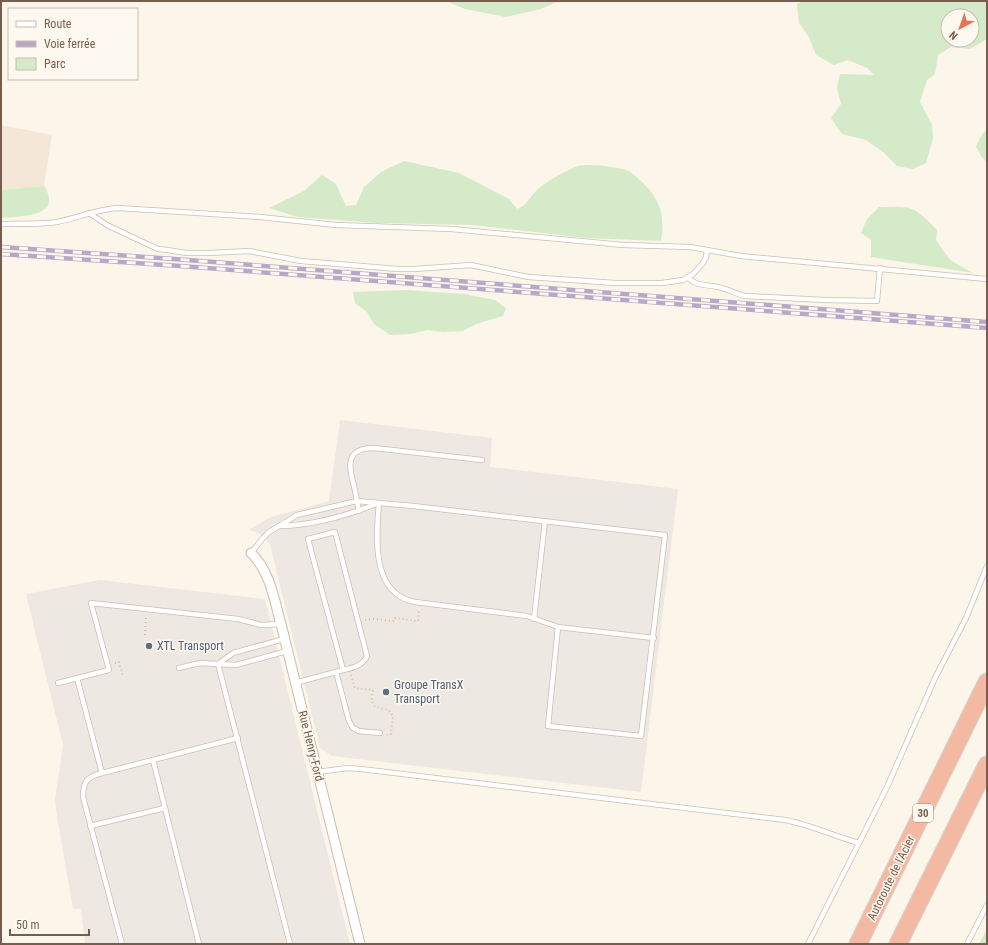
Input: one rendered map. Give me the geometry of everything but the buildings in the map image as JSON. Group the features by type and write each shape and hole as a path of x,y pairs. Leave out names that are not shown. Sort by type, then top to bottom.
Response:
{"highway":[{"name":"Autoroute de l'Acier","path":"858,944 987,682"},
{"path":"898,944 987,764"},
{"path":"966,806 987,774"}],"street":[{"name":"Rue Henry-Ford","path":"251,553 259,561 267,575 281,624 360,944"}],"lane":[{"path":"1,224 40,224 57,222 110,208 125,208 260,217 336,225 451,229 623,245 690,247 741,256 987,279"},
{"path":"89,213 107,225 148,245 158,249 187,253 249,251 301,261 398,269 471,265 528,277 615,283 662,283 679,281 688,278 703,263 707,250"},
{"path":"688,278 699,285 718,287 746,296 877,301 880,268"},
{"path":"359,511 349,462 354,454 362,449 374,448 482,460"},
{"path":"251,553 263,538 297,515 357,501 420,506 665,535 654,638 641,736 548,726 558,628"},
{"path":"279,526 301,526 359,511 379,503"},
{"path":"379,503 376,539 379,560 384,576 393,592 398,596 420,603 527,616 558,628 654,638"},
{"path":"534,619 544,521"},
{"path":"295,683 354,667 366,660 367,652 335,532 308,539 342,670"},
{"path":"808,944 888,787 935,678 966,618 987,566"},
{"path":"58,683 109,670 91,603 238,619 260,625 281,624"},
{"path":"218,664 233,653 284,639"},
{"path":"179,668 200,663 236,665 287,651"},
{"path":"218,664 290,944"},
{"path":"336,672 349,721 353,728 360,731 382,734"},
{"path":"77,678 102,773"},
{"path":"122,944 90,826 84,798 85,783 89,778 102,773 238,738"},
{"path":"153,760 199,944"},
{"path":"318,772 348,768 361,769 785,820 807,825 859,843"},
{"path":"90,826 165,808"},
{"path":"967,944 987,905"}],"path":[{"path":"373,618 394,621 395,618 418,621 420,603"},
{"path":"145,635 146,622"},
{"path":"116,662 119,662 123,676"},
{"path":"350,673 355,688 378,691"},
{"path":"373,690 371,701 372,704 377,708 387,709 393,716 391,734 382,734"}],"shaded area":[{"path":"1,125 52,135 44,186 1,190"},
{"path":"340,420 492,438 490,467 678,489 641,792 332,756 320,748 270,545 266,539 258,533 249,530 271,517 329,501"},
{"path":"100,580 265,599 350,944 85,944 81,909 73,909 55,799 63,745 26,594"}],"green space":[{"path":"446,1 559,1 541,9 506,17 465,9"},
{"path":"803,1 987,1 987,39 980,43 980,8 940,8 940,48 949,48 938,55 935,74 927,80 920,102 932,125 933,138 926,163 913,169 897,166 883,152 866,140 842,134 831,118 841,104 837,88 840,74 874,75 867,68 848,60 834,65 816,55 809,37 799,23 797,4"},
{"path":"987,130 987,163 981,156 976,146 983,133"},
{"path":"404,161 459,173 509,199 517,209 524,205 542,186 557,176 578,166 596,165 629,171 649,189 658,202 662,217 661,241 586,238 473,225 377,223 298,217 269,208 304,191 322,175 336,184 346,206 356,205 364,187 381,172"},
{"path":"44,186 49,196 49,204 44,209 38,213 29,215 1,218 1,190"},
{"path":"879,207 903,207 912,209 919,213 937,230 936,240 950,260 973,273 871,257 871,240 861,233 867,219"},
{"path":"406,290 464,294 495,300 506,308 503,316 476,324 463,331 443,332 428,330 410,334 390,335 374,324 367,312 355,303 353,292"},
{"path":"987,929 987,944 979,944"}],"railway":[{"path":"1,247 987,322"},
{"path":"1,254 180,266 987,328"}],"place":[{"name":"XTL Transport","path":"149,646"},
{"name":"Groupe TransX Transport","path":"386,692"}]}
